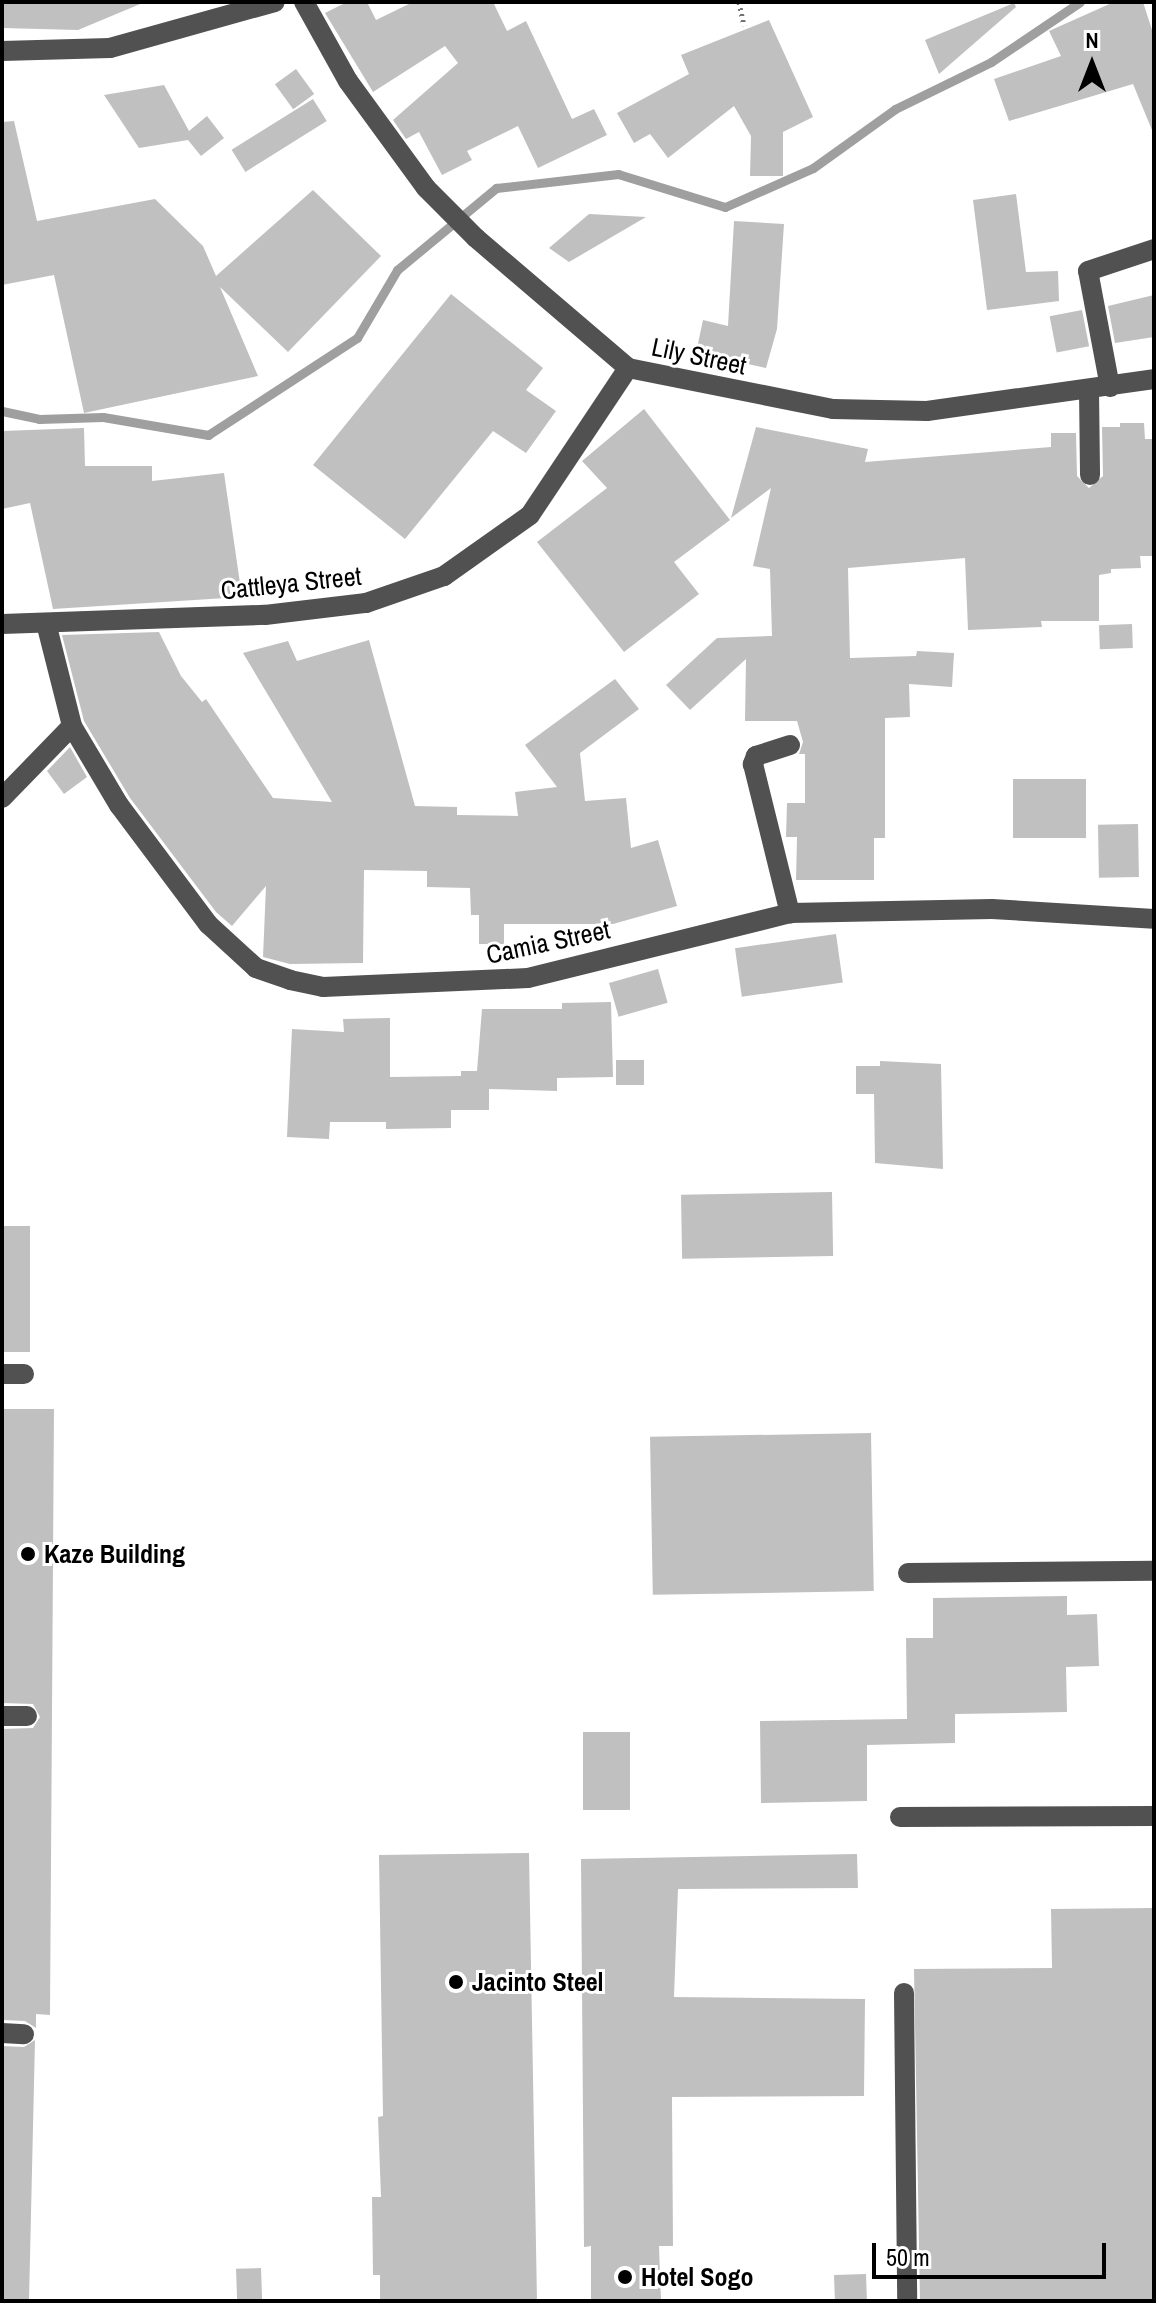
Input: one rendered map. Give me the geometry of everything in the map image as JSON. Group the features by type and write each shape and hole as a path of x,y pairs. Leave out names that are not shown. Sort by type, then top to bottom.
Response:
{"street":[{"path":"2,51 110,48 275,2"},
{"name":"Lily Street","path":"304,2 348,81 426,188 476,238 628,368 833,409 927,411 1154,379"},
{"path":"1110,387 1088,271 1154,249"},
{"name":"Cattleya Street","path":"2,624 265,615 351,605 444,576 530,515 628,368"},
{"path":"1089,390 1090,475"},
{"name":"Camia Street","path":"46,623 72,726 127,816 208,924 256,968 290,980 323,987 528,978 790,913 992,909 1154,919"},
{"path":"2,798 72,726"},
{"path":"790,745 756,756 753,764 790,913"},
{"path":"2,1374 24,1374"},
{"path":"908,1573 1154,1571"},
{"path":"2,1716 27,1716"},
{"path":"900,1817 1154,1816"},
{"path":"904,1993 907,2301"},
{"path":"2,2033 24,2034"}],"path":[{"path":"739,2 744,25"}],"building":[{"path":"2,2 145,2 78,30 2,28"},
{"path":"347,2 367,2 376,20 413,2 493,2 507,31 526,21 572,119 594,109 607,135 538,168 518,126 467,151 472,160 442,175 419,132 406,139 393,120 458,63 445,46 373,92 325,13"},
{"path":"1114,2 1143,2 1154,36 1154,135 1133,84 1009,121 994,79 1061,56 1049,31"},
{"path":"1014,3 1016,7 939,74 925,40"},
{"path":"769,20 813,117 783,132 783,176 750,176 751,136 734,106 668,158 650,134 634,143 617,113 689,74 681,55"},
{"path":"296,69 314,94 293,109 275,84"},
{"path":"164,85 189,131 207,116 224,138 201,156 188,140 139,148 104,95"},
{"path":"313,99 327,121 245,172 232,150"},
{"path":"14,121 37,221 155,199 203,246 216,276 313,190 381,256 288,352 220,287 258,376 84,413 54,275 2,285 2,122"},
{"path":"1016,194 1026,272 1058,271 1059,301 987,310 973,200"},
{"path":"589,214 646,217 569,262 549,248"},
{"path":"734,221 784,224 777,329 766,368 696,353 703,320 728,326"},
{"path":"451,294 543,368 526,390 556,411 526,453 493,431 405,539 313,465"},
{"path":"1154,295 1154,337 1115,343 1108,306"},
{"path":"1082,310 1089,346 1057,353 1050,316"},
{"path":"644,409 730,520 674,562 699,594 624,652 537,542 607,488 582,461"},
{"path":"1120,423 1144,423 1145,439 1154,439 1154,556 1140,556 1141,568 1111,569 1111,573 1099,575 1099,621 1041,621 1042,627 968,630 965,558 848,568 850,658 916,656 917,651 954,653 952,687 909,684 910,717 885,718 885,838 874,838 874,880 796,880 797,837 786,837 787,803 805,803 805,754 799,754 803,742 797,721 745,721 746,659 690,710 666,685 717,638 772,636 770,569 753,566 771,488 731,518 756,427 868,449 865,462 1051,447 1051,433 1076,433 1077,476 1089,488 1103,476 1102,427 1120,427"},
{"path":"84,428 85,466 152,466 152,481 224,473 242,597 53,609 30,503 2,509 2,431"},
{"path":"1132,624 1133,648 1100,649 1099,625"},
{"path":"159,632 181,676 202,702 206,699 273,798 332,802 243,653 288,641 297,661 369,640 415,806 457,807 457,815 518,816 515,792 557,787 525,745 615,679 639,709 580,753 585,801 626,798 631,848 658,840 677,906 613,924 504,924 504,944 479,944 479,915 471,915 470,888 427,887 427,871 364,870 363,963 290,964 263,957 266,886 232,926 216,912 130,798 84,721 62,635"},
{"path":"70,747 87,777 64,794 47,771"},
{"path":"1013,779 1086,779 1086,838 1013,838"},
{"path":"1138,824 1139,877 1099,878 1098,825"},
{"path":"836,934 843,983 742,997 735,948"},
{"path":"658,969 668,1003 619,1017 609,983"},
{"path":"611,1002 613,1077 557,1078 557,1091 489,1089 489,1110 451,1110 451,1128 386,1129 386,1122 330,1122 329,1139 287,1137 292,1029 344,1032 343,1019 390,1018 390,1077 461,1076 461,1071 477,1071 482,1009 562,1009 562,1003"},
{"path":"616,1060 644,1060 644,1085 616,1085"},
{"path":"880,1061 941,1064 943,1169 875,1163 874,1094 856,1094 856,1066 880,1066"},
{"path":"832,1192 833,1256 682,1259 681,1195"},
{"path":"2,1226 30,1226 30,1352 2,1352"},
{"path":"2,1409 54,1409 50,2015 36,2014 36,2028 25,2021 2,2020 2,1729 33,1728 40,1717 33,1704 2,1703"},
{"path":"871,1433 874,1591 653,1595 650,1437"},
{"path":"1067,1596 1067,1615 1097,1614 1099,1666 1066,1667 1067,1712 955,1714 955,1743 867,1745 867,1801 761,1803 760,1721 907,1719 906,1638 933,1638 933,1598"},
{"path":"583,1732 630,1732 630,1810 583,1810"},
{"name":"Jacinto Steel","path":"529,1853 537,2301 380,2301 380,2275 373,2275 372,2197 381,2197 378,2117 383,2116 379,1855"},
{"path":"857,1854 858,1888 678,1889 674,1997 865,1999 864,2096 672,2097 673,2246 659,2246 661,2301 591,2301 591,2246 584,2247 581,1859"},
{"path":"1154,1908 1154,2301 920,2301 914,1969 1052,1968 1051,1909"},
{"path":"35,2040 29,2301 2,2301 2,2046 24,2047"},
{"path":"261,2268 262,2301 237,2301 236,2269"},
{"path":"866,2274 867,2301 835,2301 834,2275"}],"waterway":[{"path":"2,411 39,419 103,417 208,435 357,338 397,270 496,188 618,174 725,207 813,168 895,109 991,62 1080,2"}],"place":[{"name":"Kaze Building","path":"28,1554"},
{"name":"Jacinto Steel","path":"456,1982"},
{"name":"Hotel Sogo","path":"625,2277"}]}
